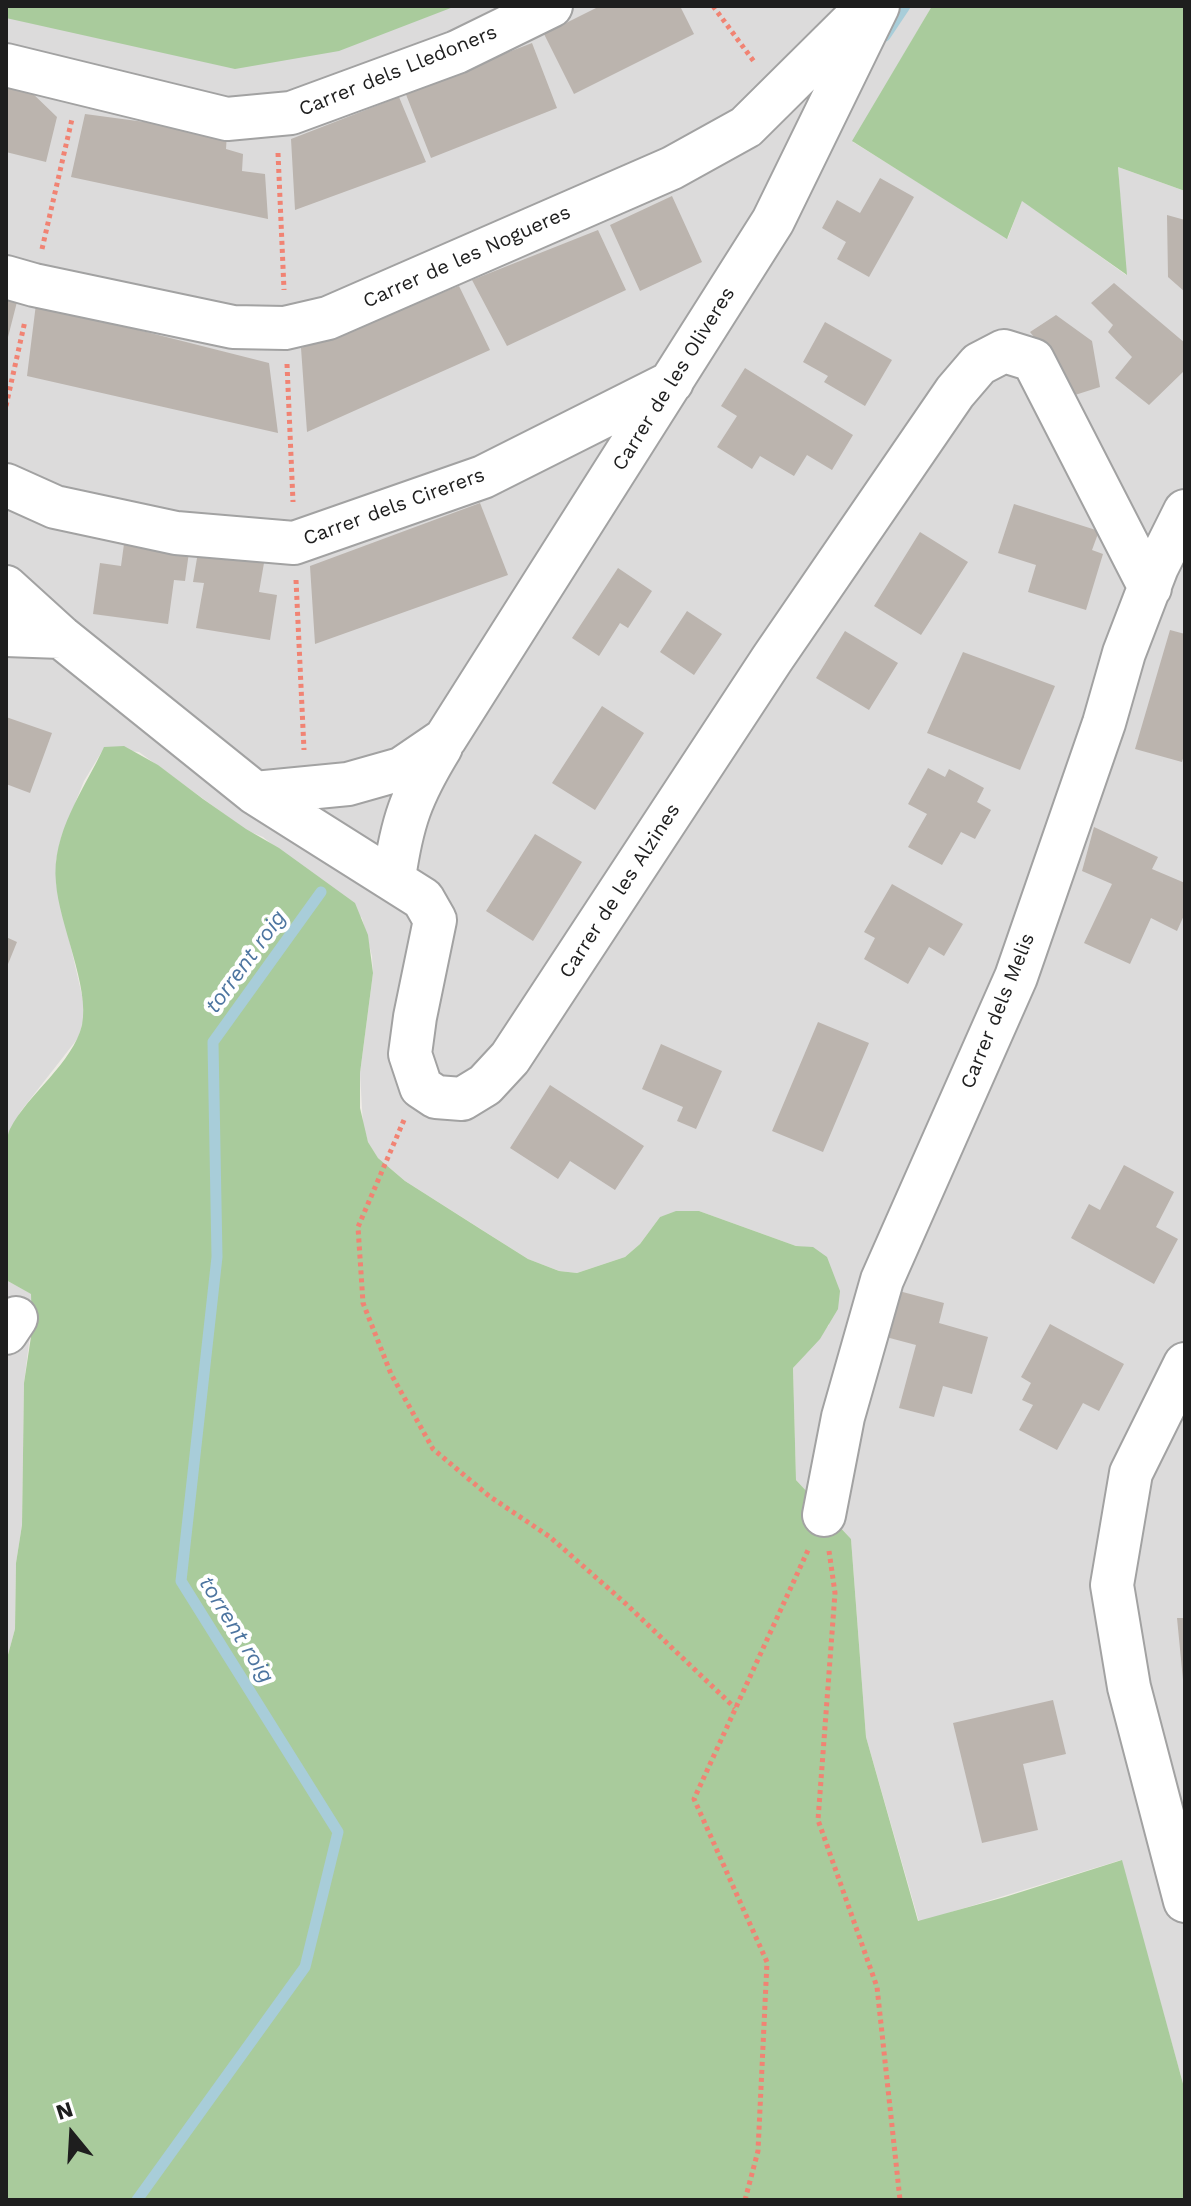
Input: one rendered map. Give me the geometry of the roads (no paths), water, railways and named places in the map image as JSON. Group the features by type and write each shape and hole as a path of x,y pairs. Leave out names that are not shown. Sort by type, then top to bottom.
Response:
{"street":[{"name":"Carrer dels Lledoners","path":"6,65 227,119 276,116 457,52 551,6"},
{"name":"Carrer de les Nogueres","path":"6,277 233,327 285,328 328,318 672,168 746,127 868,6"},
{"name":"Carrer de les Oliveres","path":"394,878 400,838 417,786 773,221 878,6"},
{"name":"Carrer de les Alzines","path":"394,878 423,899 435,920 410,1054 421,1087 436,1097 462,1099 485,1085 510,1058 772,659 955,392 979,364 1004,351 1033,360 1150,588"},
{"name":"Carrer dels Cirerers","path":"6,485 55,507 176,533 294,543 483,477 673,381"},
{"name":"Carrer dels Melis","path":"824,1515 843,1417 882,1280 1016,977 1104,723 1124,653 1185,511"},
{"path":"6,587 61,637 255,793 394,878"},
{"path":"6,635 61,637"},
{"name":"Carrer de les Oliveres","path":"255,793 348,784 401,769 445,739"},
{"path":"1185,1364 1131,1473 1112,1585 1129,1687 1185,1901"}],"waterway":[{"name":"torrent roig","path":"885,36 905,6"},
{"name":"torrent roig","path":"137,2200 305,1967 338,1832 181,1581 217,1257 213,1042 321,892"}]}
